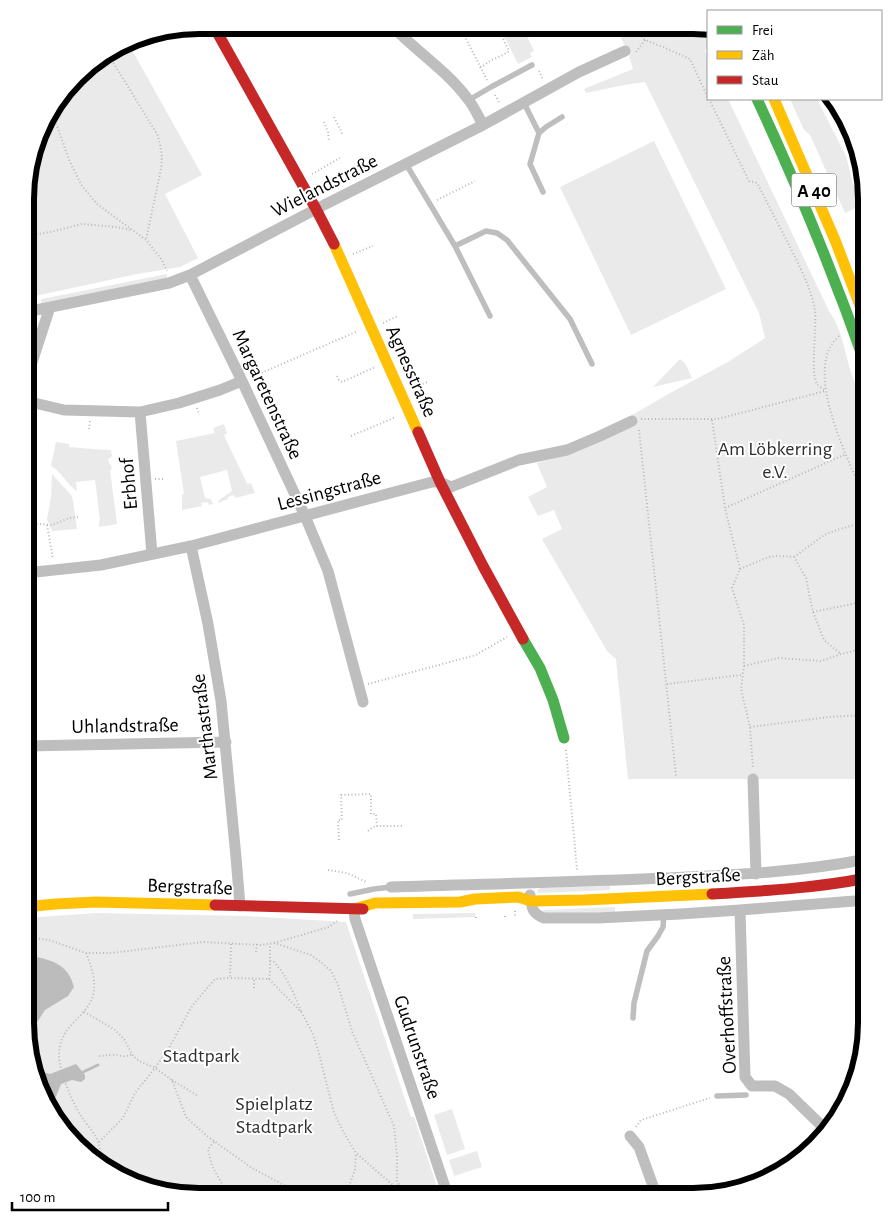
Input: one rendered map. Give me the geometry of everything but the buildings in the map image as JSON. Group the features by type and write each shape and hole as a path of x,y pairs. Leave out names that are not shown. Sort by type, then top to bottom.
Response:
{"main road":[{"name":"Agnesstraße","path":"218,34 316,209 375,325 388,362 440,482 543,676 553,700 564,738"},
{"name":"A 40","path":"757,100 793,178 832,273 858,344"},
{"name":"A 40","path":"774,100 835,240 858,300"},
{"name":"Bergstraße","path":"34,906 96,902 446,911 519,908 531,901 772,891 858,880"}],"street":[{"path":"399,34 460,88 483,124"},
{"name":"Wielandstraße","path":"34,310 169,283 190,275 524,103 579,72 625,51"},
{"name":"Margaretenstraße","path":"190,275 305,516 328,571 363,702"},
{"path":"34,356 50,307"},
{"path":"34,403 64,410 140,412 194,398 242,382"},
{"name":"Erbhof","path":"140,412 152,554"},
{"name":"Lessingstraße","path":"34,572 101,565 190,546 432,482 440,482 451,487 519,460 566,450 635,420"},
{"name":"Marthastraße","path":"190,546 210,634 221,701 240,906"},
{"name":"Uhlandstraße","path":"34,746 226,742"},
{"name":"Bergstraße","path":"753,779 756,874"},
{"name":"Bergstraße","path":"390,887 578,882 756,874 858,860"},
{"name":"Bergstraße","path":"527,883 532,910 538,916 544,918 597,918 858,901"},
{"name":"Gudrunstraße","path":"354,909 355,918 445,1188"},
{"name":"Overhoffstraße","path":"740,910 745,1077 752,1086 775,1086 789,1094 822,1126"},
{"path":"630,1136 639,1147 653,1188"}],"lane":[{"path":"469,100 534,65"},
{"path":"524,103 539,133"},
{"path":"543,192 530,164 539,133 546,126 562,117"},
{"path":"406,164 455,246 490,316"},
{"path":"455,246 486,231 498,233 506,240 570,319 592,364"},
{"path":"350,894 390,887"},
{"name":"Bergstraße","path":"633,1018 634,1003 647,951 658,936 664,914"},
{"name":"Overhoffstraße","path":"717,1096 746,1095"}],"path":[{"path":"464,34 485,77"},
{"path":"480,68 509,50 501,34"},
{"path":"639,34 645,40 690,59 707,96"},
{"path":"111,59 161,145 161,168 146,240"},
{"path":"534,65 548,90"},
{"path":"709,100 749,181 757,183 810,291 815,311 814,358 816,380 817,384 826,391"},
{"path":"334,117 343,135"},
{"path":"54,121 82,186 97,204 146,240 162,260 168,273 169,283"},
{"path":"324,122 329,142"},
{"path":"309,176 340,158"},
{"path":"429,204 475,181"},
{"path":"34,235 82,224 116,227 132,231"},
{"path":"348,256 372,246"},
{"path":"242,382 398,315"},
{"path":"839,336 830,347 825,361 826,391 832,416 858,482"},
{"path":"337,376 342,382 388,362"},
{"path":"402,393 426,382"},
{"path":"676,776 667,684 635,420 712,420 826,391"},
{"path":"352,436 409,411"},
{"path":"712,420 725,508 740,569 732,588 744,625 744,666 741,689 750,727 753,779"},
{"path":"725,508 846,454"},
{"path":"34,524 52,525 69,518 79,517"},
{"path":"740,569 769,557 794,557 824,536 858,524"},
{"path":"47,525 54,562"},
{"path":"794,557 806,578 813,612 824,640 841,654"},
{"path":"813,612 858,603"},
{"path":"359,687 476,656 518,631"},
{"path":"744,666 778,658 821,661 858,650"},
{"path":"667,684 742,675"},
{"path":"750,727 829,716 858,715"},
{"path":"564,738 567,752 578,882"},
{"path":"339,840 338,820 342,820 342,795 371,794 371,814 376,814 377,826"},
{"path":"368,831 372,827 377,826 402,826"},
{"path":"328,870 347,874 360,880"},
{"path":"34,938 49,940 86,953 111,953 202,942 270,944 329,927 340,918"},
{"path":"230,978 231,943"},
{"path":"274,943 311,955 331,971 338,985 352,1031 394,1126 398,1156 397,1181 401,1188"},
{"path":"256,944 256,952"},
{"path":"268,979 270,971 270,944"},
{"path":"86,953 92,967 95,986 91,1000 84,1012 71,1024 63,1038 59,1054 61,1068 80,1115 99,1142 98,1153"},
{"path":"270,961 279,967 289,984 318,1046 334,1113 344,1133 356,1153 396,1188"},
{"path":"99,1142 123,1118 134,1093 169,1048 192,1006 215,979 268,979 302,1013"},
{"path":"254,979 254,988"},
{"path":"84,1012 114,1029 124,1039 132,1054 139,1060 155,1068 198,1096"},
{"path":"99,1056 114,1054 123,1057 132,1054"},
{"path":"172,1080 186,1117 214,1142 252,1168 289,1188"},
{"path":"630,1136 641,1120 717,1096"},
{"path":"214,1142 208,1149 212,1166 224,1188"},
{"path":"345,1188 350,1183 355,1170 356,1153"}],"green space":[{"path":"503,34 526,34 534,51 530,53 532,57 518,64"},
{"name":"Am Löbkerring e.V.","path":"619,34 707,35 707,49 705,50 707,55 707,100 728,100 842,338 858,392 858,779 628,779 616,659 607,651 542,539 562,529 554,510 538,516 528,497 547,487 537,463 579,451 625,419 728,362 765,338 759,313 645,82 586,93 584,89 633,69 627,49"},
{"path":"131,48 202,175 165,194 198,258 180,267 137,274 34,296 35,177 39,156 46,136 56,116 75,90 98,68"},
{"path":"790,100 818,100 846,156 853,184 858,193 858,207 845,213 810,135 804,130"},
{"path":"654,141 726,289 631,335 560,187"},
{"path":"167,274 167,278 41,303 42,299"},
{"path":"680,359 685,363 692,378 653,387"},
{"path":"224,424 227,433 224,435 247,484 251,483 255,493 235,498 234,495 218,503 219,500 232,491 227,470 200,477 205,498 211,499 213,504 209,505 208,502 201,503 202,506 182,510 182,494 184,494 176,441 215,433 213,428"},
{"path":"56,442 69,444 69,447 111,450 112,456 108,459 112,469 110,470 117,524 99,527 100,520 95,480 76,482 77,491 51,466"},
{"path":"52,474 71,495 77,529 52,531 47,519 51,497"},
{"path":"610,886 610,890 539,893 537,891 540,888"},
{"path":"615,907 615,912 546,915 542,912 544,910"},
{"name":"Stadtpark","path":"97,913 244,916 346,922 411,1117 414,1117 437,1188 177,1187 156,1183 136,1176 107,1160 75,1132 62,1115 51,1096 43,1076 35,1045 34,917"},
{"path":"475,913 476,917 413,919 413,914"},
{"path":"452,1109 465,1149 447,1155 434,1115"},
{"path":"477,1151 482,1167 454,1176 449,1160"}],"shaded area":[{"path":"34,957 49,960 60,966 69,974 74,987 68,996 45,1010 36,1024 34,1034 34,1023"},
{"path":"76,1064 85,1075 85,1079 81,1082 72,1080 61,1084 54,1101 40,1067 43,1072 50,1074"}],"waterway":[{"path":"83,1072 98,1065"}],"traffic: fast":[{"path":"757,100 815,232 858,344"},
{"path":"523,639 540,668 553,700 564,738"}],"traffic: slow":[{"path":"774,100 835,240 858,300"},
{"path":"334,244 418,432"},
{"path":"354,909 375,903 460,902 475,899 518,897 531,901 712,894"},
{"path":"34,906 96,902 215,905"}],"traffic: jam":[{"path":"218,34 334,244"},
{"path":"418,432 440,482 523,639"},
{"path":"712,894 809,887 858,879"},
{"path":"215,905 363,909"}],"park label":[{"name":"Spielplatz Stadtpark","path":"274,1114"}]}
